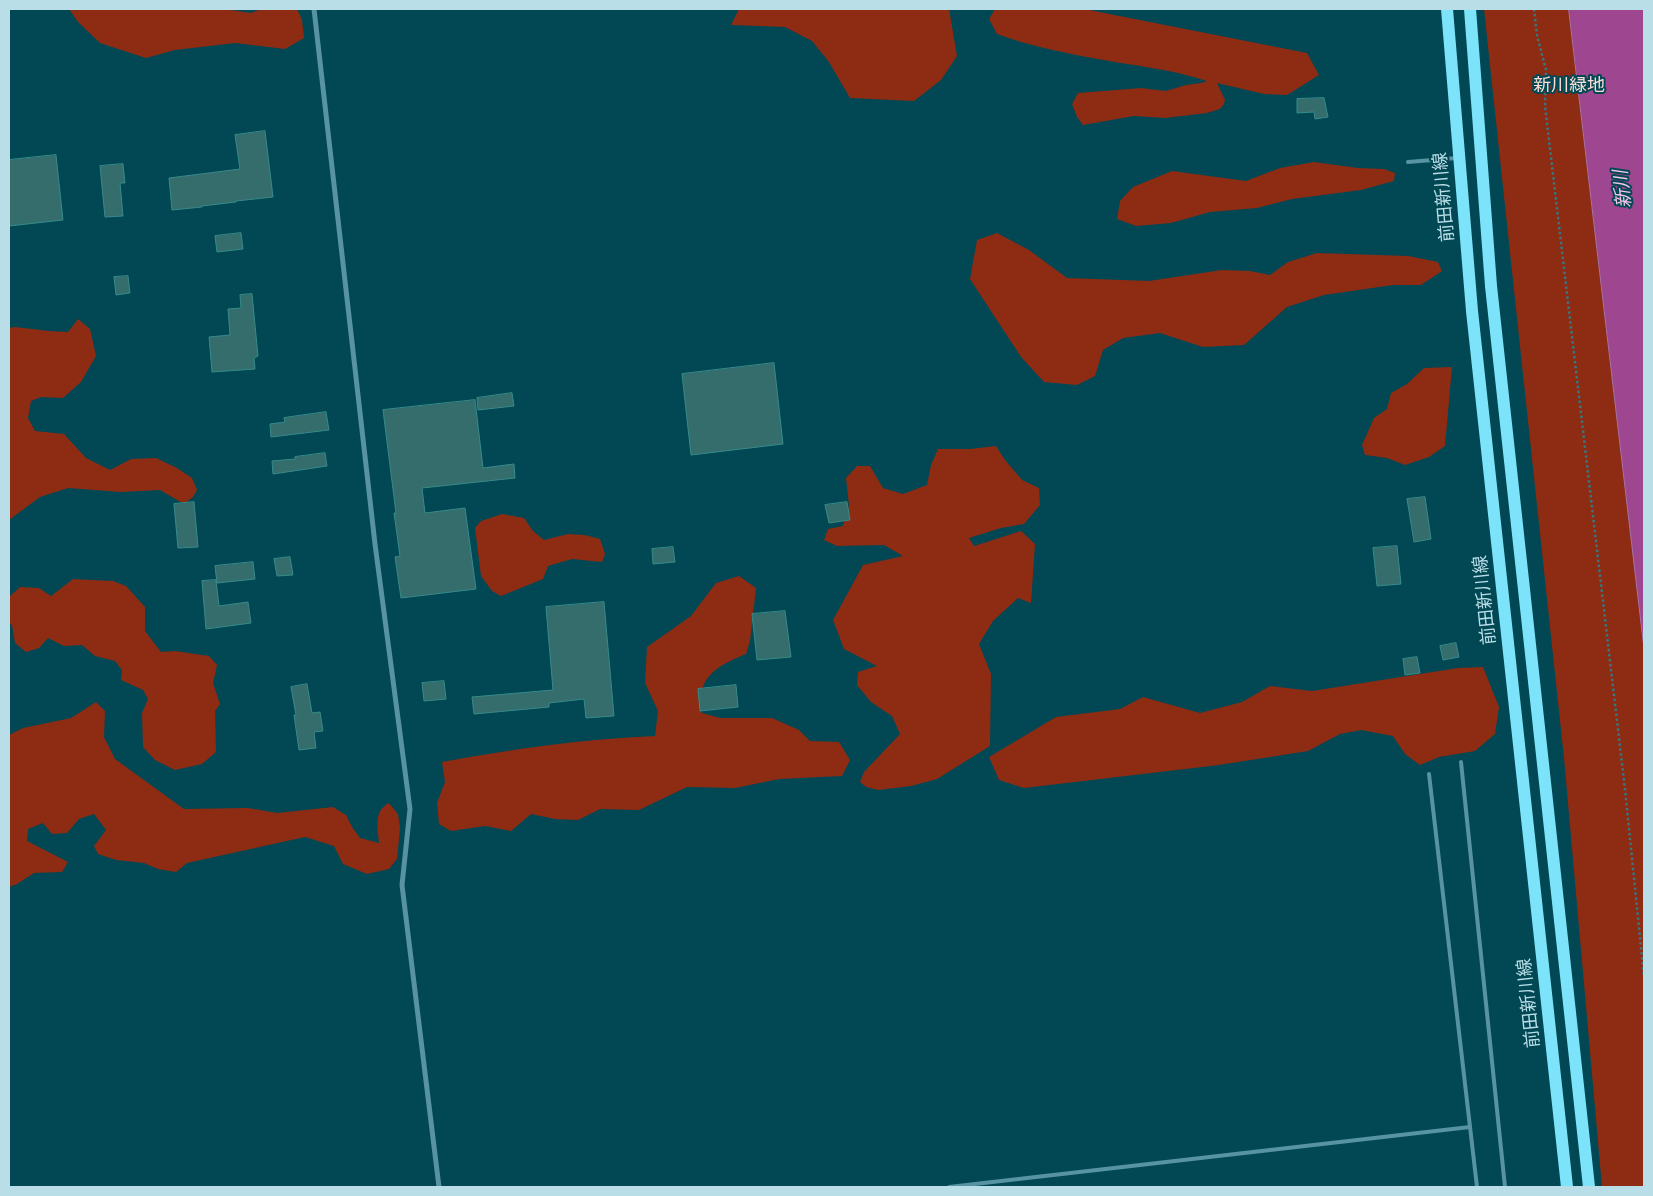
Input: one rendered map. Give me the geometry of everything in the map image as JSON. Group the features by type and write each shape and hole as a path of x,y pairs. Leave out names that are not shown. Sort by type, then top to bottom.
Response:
{"main road":[{"name":"前田新川線","path":"1447,9 1472,311 1568,1187"},
{"path":"1470,9 1491,286 1588,1187"}],"street":[{"path":"314,9 375,544 410,809 402,884 439,1187"}],"lane":[{"path":"1408,162 1459,158"},
{"path":"1461,762 1504,1187"},
{"path":"1429,774 1477,1187"},
{"path":"949,1187 1470,1127"}],"path":[{"path":"1534,9 1537,35 1546,70 1545,106 1619,742 1644,977"}],"green space":[{"path":"69,9 202,9 251,13 261,9 297,9 302,20 304,38 285,49 235,43 175,50 146,58 100,43 78,22"},
{"path":"739,9 949,9 957,56 941,80 914,101 850,98 829,62 812,41 785,27 731,25"},
{"path":"995,9 1084,9 1307,53 1319,75 1287,95 1264,94 1217,83 1225,100 1224,104 1220,109 1207,113 1165,118 1134,116 1083,125 1077,117 1072,104 1078,93 1141,88 1166,91 1207,81 1166,71 1060,52 997,34 989,19"},
{"name":"新川緑地","path":"1484,9 1644,9 1644,1187 1602,1187 1564,758"},
{"path":"1314,162 1358,168 1384,169 1395,173 1394,181 1361,190 1292,199 1257,208 1210,212 1171,223 1136,226 1117,219 1120,201 1133,187 1172,171 1246,181 1280,168"},
{"path":"997,233 1029,250 1067,278 1149,281 1222,270 1250,271 1270,275 1288,262 1317,253 1408,256 1438,262 1442,271 1421,285 1393,285 1324,295 1287,307 1244,345 1203,347 1160,333 1123,338 1103,350 1095,376 1077,385 1044,382 1021,357 970,279 977,240"},
{"path":"78,319 90,329 96,356 81,382 63,398 41,397 31,401 28,418 35,431 64,434 86,458 110,470 131,459 156,458 177,468 192,478 197,490 193,497 184,504 160,490 121,492 68,488 40,497 9,520 9,328 68,332"},
{"path":"1452,367 1445,446 1429,457 1405,465 1387,458 1365,455 1362,445 1374,418 1387,409 1391,393 1407,384 1424,368"},
{"path":"996,446 1022,480 1039,488 1040,505 1024,524 1001,528 969,538 974,546 1021,531 1035,544 1031,603 1018,598 993,621 979,644 991,674 990,746 937,779 911,786 878,790 866,787 860,782 864,772 900,734 892,716 871,702 857,685 858,672 877,666 844,649 833,620 863,565 903,556 884,545 837,546 824,540 828,529 843,526 849,505 846,478 857,466 870,466 883,488 903,494 927,485 931,465 938,449 970,449"},
{"path":"502,514 524,518 533,531 544,540 568,534 585,535 600,539 605,554 602,562 572,559 548,566 543,579 501,596 492,591 481,576 475,528 481,521"},
{"path":"739,576 756,588 750,641 746,654 720,667 705,683 701,693 702,713 720,718 772,718 799,730 810,741 839,742 850,760 842,776 779,779 735,788 687,787 639,810 600,809 578,820 555,819 531,814 511,831 485,826 451,831 439,824 437,803 445,782 442,762 548,745 655,736 658,711 645,683 647,647 691,616 716,583"},
{"path":"73,579 113,581 126,586 145,607 145,631 161,652 175,651 209,656 217,665 213,683 220,704 215,711 216,752 202,764 175,770 155,760 143,747 142,713 148,699 143,690 121,680 122,670 115,661 95,656 82,645 64,646 48,638 39,648 26,652 15,643 12,625 9,623 9,597 20,587 39,588 51,596"},
{"path":"1483,667 1499,707 1495,734 1475,751 1439,757 1420,765 1405,754 1393,736 1361,730 1340,734 1308,751 1219,765 1024,788 999,780 989,757 1056,717 1120,709 1143,697 1200,713 1242,702 1270,686 1312,691 1458,668"},
{"path":"96,702 105,711 104,737 115,759 184,809 248,808 277,813 333,807 346,815 360,838 379,843 379,815 384,806 389,803 398,814 400,828 397,859 389,869 367,874 343,864 334,846 305,837 187,863 176,872 158,869 144,863 116,860 98,854 94,846 106,830 94,814 79,819 67,833 52,834 43,823 28,829 27,841 68,862 62,872 34,873 9,887 9,735 23,728 71,718"}],"water":[{"name":"新川","path":"1569,9 1644,9 1644,648"}],"building":[{"path":"1324,98 1328,117 1315,119 1314,112 1297,113 1297,99"},
{"path":"265,131 273,197 172,210 169,178 240,169 235,135"},
{"path":"56,155 63,220 9,226 9,160"},
{"path":"123,164 125,183 120,183 123,216 105,217 100,166"},
{"path":"241,233 243,249 217,252 215,236"},
{"path":"128,276 130,293 116,295 114,277"},
{"path":"252,294 258,356 254,358 255,369 212,372 209,337 230,335 228,309 241,308 240,295"},
{"path":"774,363 783,444 691,455 682,374"},
{"path":"512,393 514,406 478,410 477,398"},
{"path":"475,400 483,468 514,464 515,478 422,488 425,513 465,508 476,589 401,598 395,557 400,556 394,513 396,513 383,410"},
{"path":"326,412 329,430 271,437 270,424 285,422 284,418"},
{"path":"325,453 327,466 273,474 272,461"},
{"path":"1425,497 1431,539 1414,542 1407,499"},
{"path":"194,502 198,547 178,548 174,504"},
{"path":"847,502 850,520 829,523 825,505"},
{"path":"1397,546 1401,584 1377,586 1373,548"},
{"path":"673,547 675,562 653,564 652,549"},
{"path":"290,557 293,575 277,576 274,559"},
{"path":"253,562 255,579 217,583 215,566"},
{"path":"216,580 219,606 248,602 251,623 206,629 202,581"},
{"path":"604,602 614,716 586,718 584,699 549,703 549,707 474,714 472,697 553,690 546,607"},
{"path":"785,611 791,657 757,660 752,614"},
{"path":"1456,643 1459,657 1443,660 1440,646"},
{"path":"1417,657 1420,673 1405,675 1403,659"},
{"path":"444,681 446,699 424,701 422,683"},
{"path":"307,684 312,713 320,712 323,731 314,732 316,748 299,750 291,687"},
{"path":"736,685 738,707 700,711 698,689"}]}
